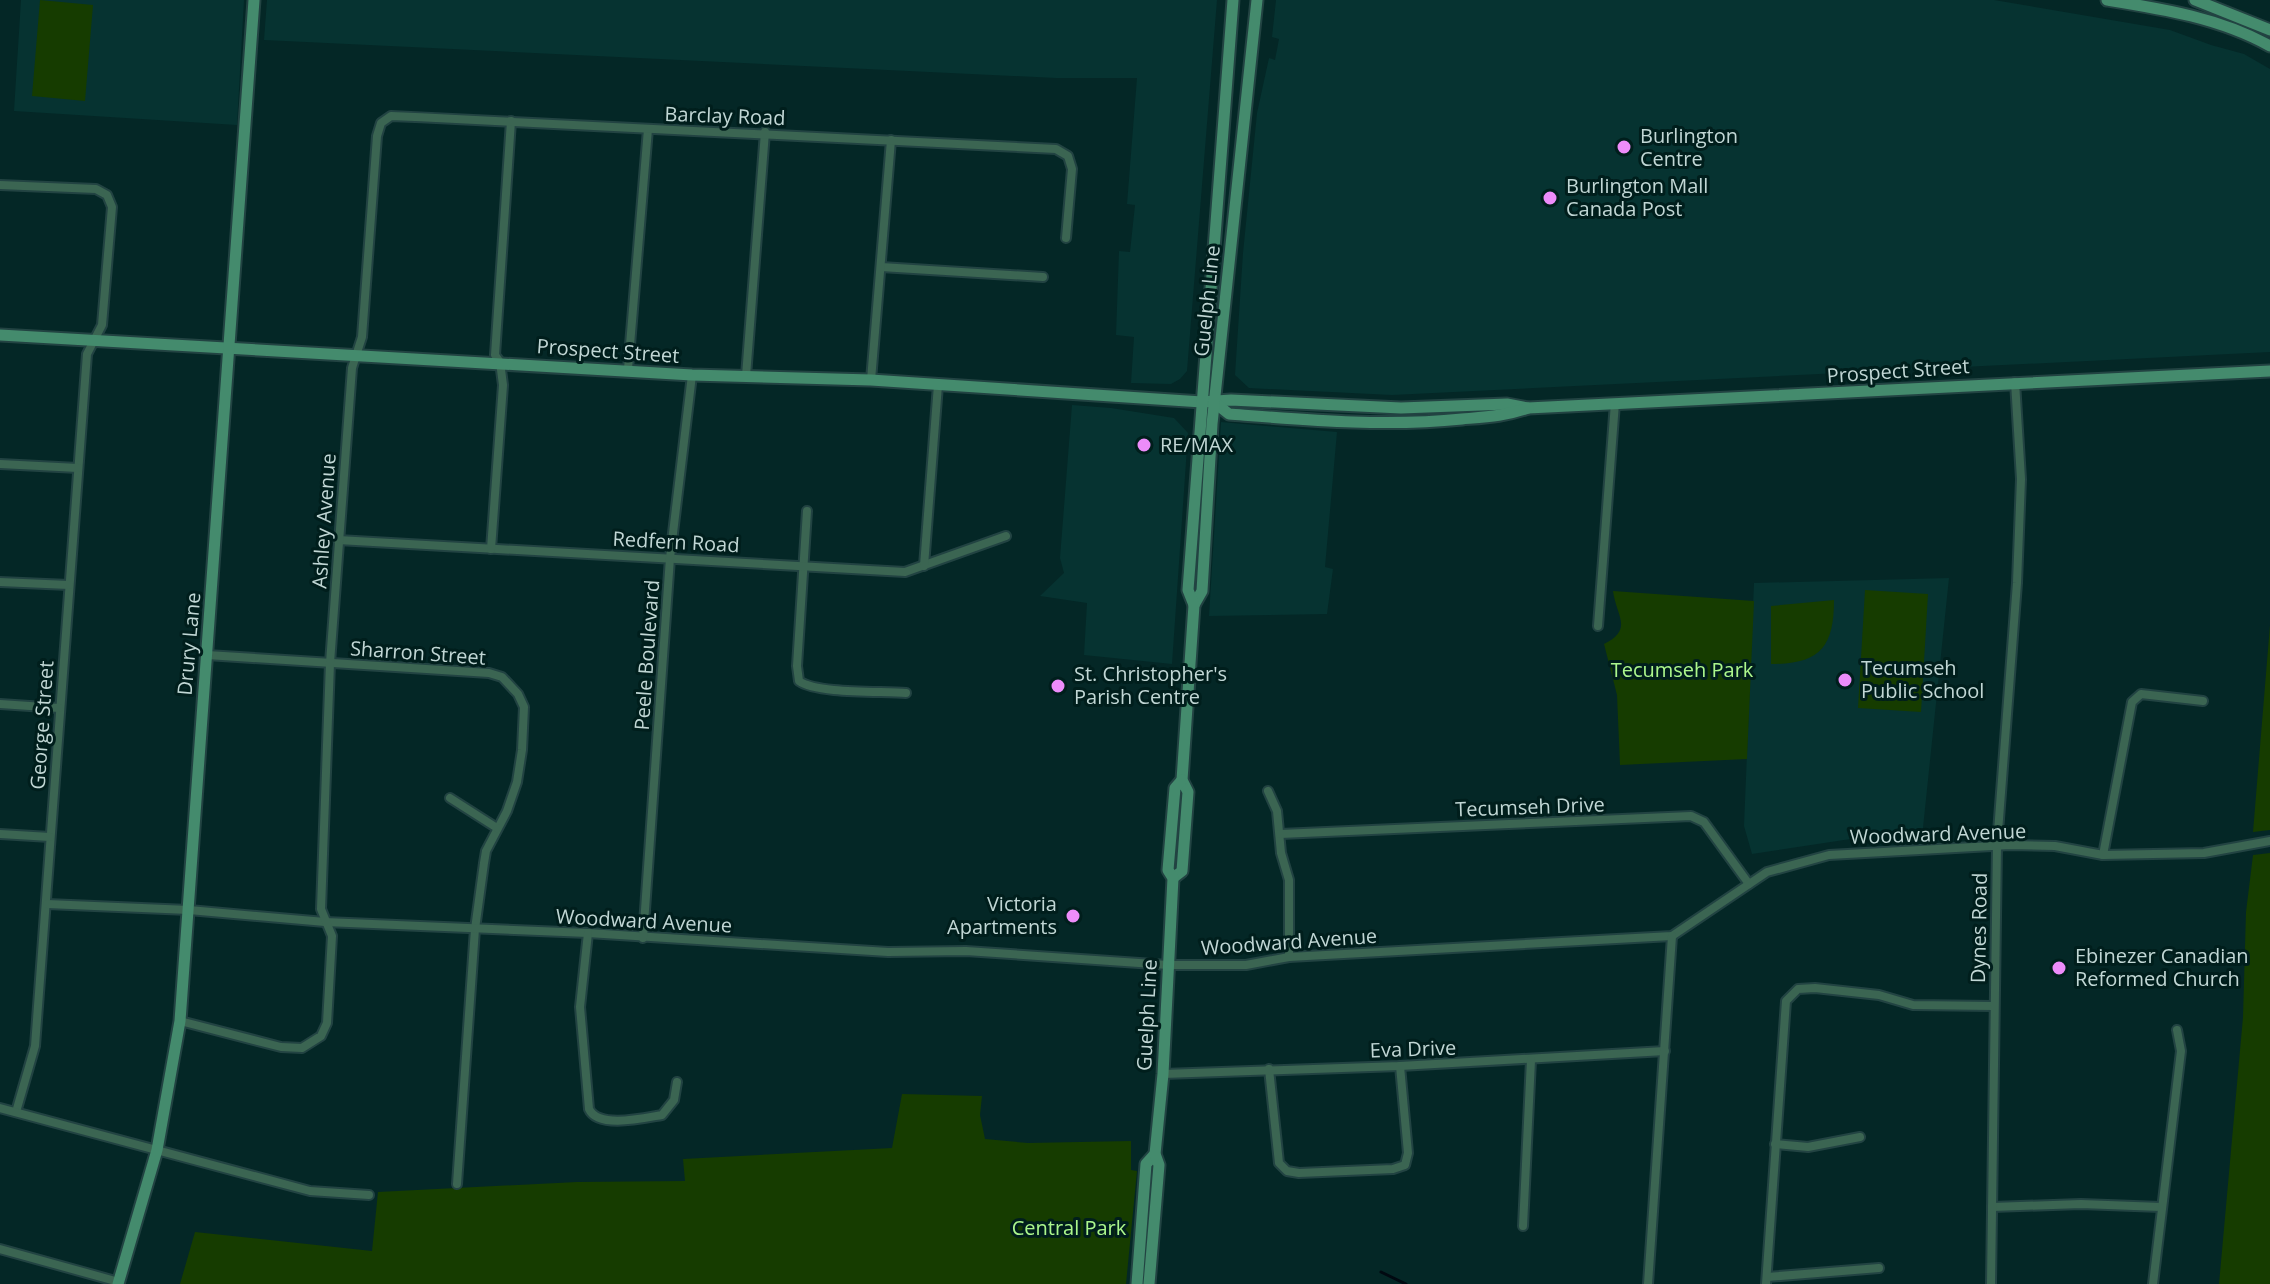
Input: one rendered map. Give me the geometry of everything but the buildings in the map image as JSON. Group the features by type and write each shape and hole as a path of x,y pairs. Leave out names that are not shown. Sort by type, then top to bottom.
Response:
{"street":[{"name":"Drury Lane","path":"118,1283 157,1150 180,1021 254,0"},
{"name":"Guelph Line","path":"1149,1284 1159,1165 1155,1154 1163,1074 1173,878 1168,870 1175,788 1182,780 1194,605 1202,591 1208,402 1233,0"},
{"path":"1257,6 1264,0"},
{"path":"2107,0 2224,24 2270,46"},
{"path":"2195,0 2270,30"},
{"name":"Guelph Line","path":"1208,402 1257,6"},
{"name":"Barclay Road","path":"381,123 391,116 765,132 1056,149 1068,156 1072,169 1066,238"},
{"path":"491,549 503,385 500,362 495,355 511,121"},
{"name":"Ashley Avenue","path":"180,1021 281,1047 302,1048 321,1036 327,1023 332,936 321,909 330,663 352,368 362,337 377,136 381,123"},
{"path":"628,369 648,129"},
{"path":"746,376 765,132"},
{"path":"871,380 891,140"},
{"name":"George Street","path":"0,185 96,189 107,195 112,207 102,325 87,354 35,1046 16,1112"},
{"path":"881,267 1043,277"},
{"name":"Prospect Street","path":"0,335 692,375 871,380 1208,402 1229,414 1378,423 1509,415 1528,408 2270,371"},
{"name":"Peele Boulevard","path":"643,938 670,558 692,375"},
{"name":"Dynes Road","path":"1991,1284 1997,845 2017,583 2021,479 2015,382"},
{"path":"924,566 938,385"},
{"path":"1598,626 1615,403"},
{"path":"0,464 78,468"},
{"path":"807,511 797,666 799,681 815,687 906,693"},
{"name":"Redfern Road","path":"338,540 905,572 1006,536"},
{"path":"0,582 69,585"},
{"name":"Sharron Street","path":"207,655 489,673 502,677 512,685 524,707 517,782 486,851 475,929 457,1184"},
{"path":"2103,855 2132,702 2141,694 2203,701"},
{"path":"0,704 59,708"},
{"path":"1268,791 1277,811 1281,853 1289,880 1289,957"},
{"path":"450,798 497,828"},
{"name":"Tecumseh Drive","path":"1280,834 1691,816 1704,822 1749,884"},
{"path":"0,834 50,837"},
{"name":"Woodward Avenue","path":"47,904 888,952 966,951 1168,965 1246,965 1289,957 1672,936 1767,872 1829,855 1997,845 2055,846 2103,855 2204,853 2270,841"},
{"path":"588,933 580,1007 592,1115 598,1119 634,1120 662,1115 674,1100 677,1082"},
{"path":"1648,1284 1672,936"},
{"path":"1879,1268 1766,1280 1786,1001 1798,989 1815,988 1879,995 1913,1005 1993,1006"},
{"path":"2153,1284 2181,1051 2177,1030"},
{"name":"Eva Drive","path":"1163,1074 1531,1060 1665,1051"},
{"path":"1523,1226 1531,1060"},
{"path":"1269,1069 1279,1163 1287,1171 1299,1173 1393,1169 1405,1165 1408,1153 1400,1066"},
{"path":"0,1108 310,1191 369,1195"},
{"path":"1775,1144 1808,1147 1860,1137"},
{"name":"Guelph Line","path":"1137,1284 1146,1164 1155,1154"},
{"path":"1992,1207 2081,1204 2161,1207"},
{"path":"0,1249 118,1283"}],"shaded area":[{"path":"21,0 244,0 237,125 14,111"},
{"path":"267,0 1217,0 1187,371 1171,384 1131,383 1134,337 1116,335 1119,251 1130,252 1135,205 1127,204 1137,78 1056,78 264,40"},
{"path":"1276,0 1994,0 2170,30 2244,54 2270,69 2270,352 1392,395 1249,388 1235,375 1243,253 1257,113 1269,58 1275,60 1279,39 1272,37"},
{"path":"1072,405 1174,418 1188,433 1172,664 1084,655 1087,603 1040,596 1064,573 1060,558"},
{"path":"1221,422 1337,432 1325,567 1333,569 1327,614 1209,616"},
{"name":"Tecumseh Public School","path":"1949,578 1923,828 1752,854 1744,826 1754,583"}],"green space":[{"path":"40,0 93,5 85,101 32,96"},
{"path":"1865,590 1928,594 1921,712 1858,708"},
{"name":"Tecumseh Park","path":"1613,591 1754,601 1747,759 1620,765 1617,695 1604,644 1621,627"},
{"path":"1834,600 1831,630 1820,650 1801,661 1771,664 1771,606"},
{"path":"2270,625 2270,830 2253,832"},
{"path":"2270,853 2270,1284 2219,1284 2243,1017 2246,912 2253,855"},
{"name":"Central Park","path":"902,1094 982,1096 980,1115 985,1139 1028,1143 1131,1141 1131,1170 1137,1171 1126,1284 180,1284 195,1232 372,1251 378,1192 577,1182 685,1181 683,1159 892,1148"}],"waterway":[{"path":"1381,1272 1406,1284"}],"place":[{"name":"Burlington Centre","path":"1624,147"},
{"name":"Burlington Mall Canada Post","path":"1550,198"},
{"name":"RE/MAX","path":"1144,445"},
{"name":"Tecumseh Public School","path":"1845,680"},
{"name":"St. Christopher's Parish Centre","path":"1058,686"},
{"name":"Victoria Apartments","path":"1073,916"},
{"name":"Ebinezer Canadian Reformed Church","path":"2059,968"}]}
